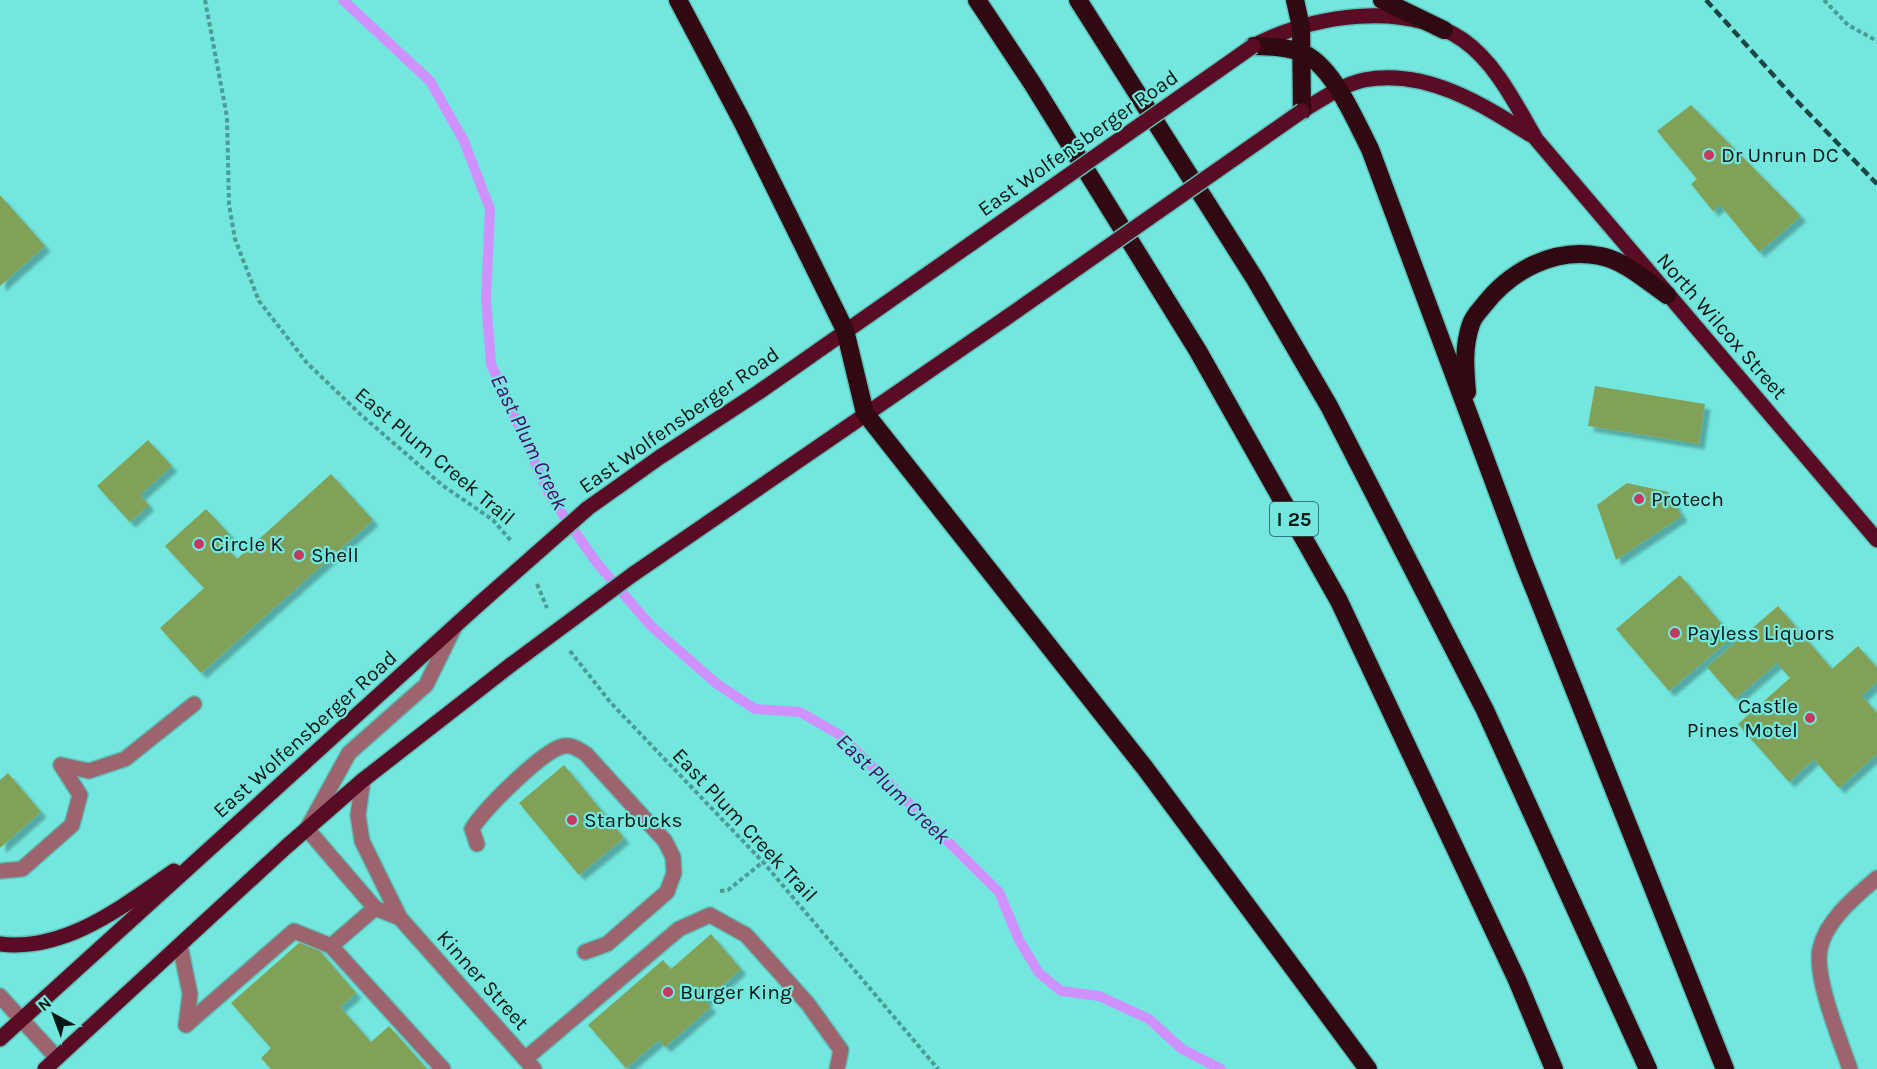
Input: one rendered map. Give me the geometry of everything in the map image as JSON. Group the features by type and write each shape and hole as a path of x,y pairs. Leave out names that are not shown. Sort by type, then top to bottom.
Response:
{"highway":[{"path":"678,0 743,123 845,330 865,413 1145,768 1368,1069"},
{"name":"I 25","path":"977,0 1038,93 1198,351 1339,601 1517,980 1554,1069"},
{"path":"1078,0 1255,279 1334,416 1485,710 1648,1069"},
{"path":"1295,0 1301,27 1302,111"},
{"path":"1382,0 1444,30"},
{"path":"1253,46 1280,47 1302,52 1320,66 1339,89 1370,149 1546,619 1725,1069"},
{"path":"1468,415 1464,353 1471,321 1494,291 1522,270 1552,257 1581,254 1602,256 1630,269 1667,295"}],"main road":[{"name":"North Wilcox Street","path":"1301,27 1359,16 1397,17 1415,20 1444,30 1463,40 1495,73 1536,139 1877,540"},
{"name":"East Wolfensberger Road","path":"0,1039 477,605 588,508 660,456 759,392 1253,46 1275,34 1301,27"},
{"name":"North Wilcox Street","path":"1339,89 1363,81 1390,78 1419,82 1450,90 1488,108 1536,139"},
{"path":"45,1069 363,780 512,664 632,575 1302,111 1339,89"},
{"path":"0,944 37,944 89,926 223,837"}],"street":[{"path":"307,829 349,753 426,685 456,625"},
{"path":"0,871 22,869 72,825 80,795 61,765 89,771 125,759 194,705"},
{"path":"477,844 472,829 481,813 548,754 562,746 574,746 586,754 665,841 673,857 674,873 667,892 607,944 585,951"},
{"name":"Kinner Street","path":"363,780 358,814 362,841 400,918 529,1064"},
{"name":"Kinner Street","path":"307,829 375,908 400,918"},
{"path":"1850,1069 1822,981 1820,950 1837,917 1877,878"},
{"path":"332,946 375,908"},
{"path":"529,1064 660,944 679,929 710,915 746,935 808,1004 841,1050 837,1069"},
{"path":"180,945 190,994 186,1025 294,931 332,946 443,1069"},
{"path":"0,996 57,1058"}],"path":[{"name":"East Plum Creek Trail","path":"205,0 227,117 229,204 235,239 259,301 315,371 401,451 493,520 516,546"},
{"path":"1824,0 1848,25 1877,41"},
{"path":"533,575 552,617"},
{"name":"East Plum Creek Trail","path":"568,648 611,703 763,862 938,1069"}],"building":[{"name":"Dr Unrun DC","path":"1691,105 1801,216 1759,252 1720,205 1713,211 1691,184 1697,179 1657,131"},
{"path":"0,195 45,246 0,286"},
{"path":"1595,386 1705,404 1699,444 1588,426"},
{"path":"148,440 172,466 140,495 149,505 130,522 97,486"},
{"path":"331,474 373,520 201,673 160,628 204,588 165,546 206,509 231,536 223,543 237,559"},
{"path":"1627,483 1668,492 1682,516 1616,560 1597,505"},
{"name":"Payless Liquors","path":"1680,575 1733,637 1669,691 1616,629"},
{"name":"Castle Pines Motel","path":"1778,606 1832,669 1858,646 1877,668 1877,682 1862,696 1877,713 1877,754 1839,788 1814,759 1789,782 1738,724 1790,678 1777,663 1735,699 1707,667"},
{"name":"Starbucks","path":"564,765 624,838 579,875 519,803"},
{"path":"8,773 41,812 0,848 0,780"},
{"path":"711,934 741,969 705,1001 711,1007 665,1047 659,1040 626,1068 588,1025 663,960 671,969"},
{"path":"307,936 356,993 340,1007 371,1042 389,1026 427,1069 271,1069 261,1058 271,1048 231,1003"}],"waterway":[{"name":"East Plum Creek","path":"343,0 430,81 464,141 490,209 486,299 491,364 550,496 597,563 651,626 717,684 755,709 800,712 840,735 999,892 1019,940 1039,973 1061,991 1099,996 1149,1019 1182,1049 1221,1069"}],"railway":[{"path":"1706,0 1793,97 1877,184"}],"place":[{"name":"Dr Unrun DC","path":"1709,155"},
{"name":"Protech","path":"1639,499"},
{"name":"Circle K","path":"199,544"},
{"name":"Shell","path":"299,555"},
{"name":"Payless Liquors","path":"1675,633"},
{"name":"Castle Pines Motel","path":"1810,718"},
{"name":"Starbucks","path":"572,820"},
{"name":"Burger King","path":"668,992"}]}
